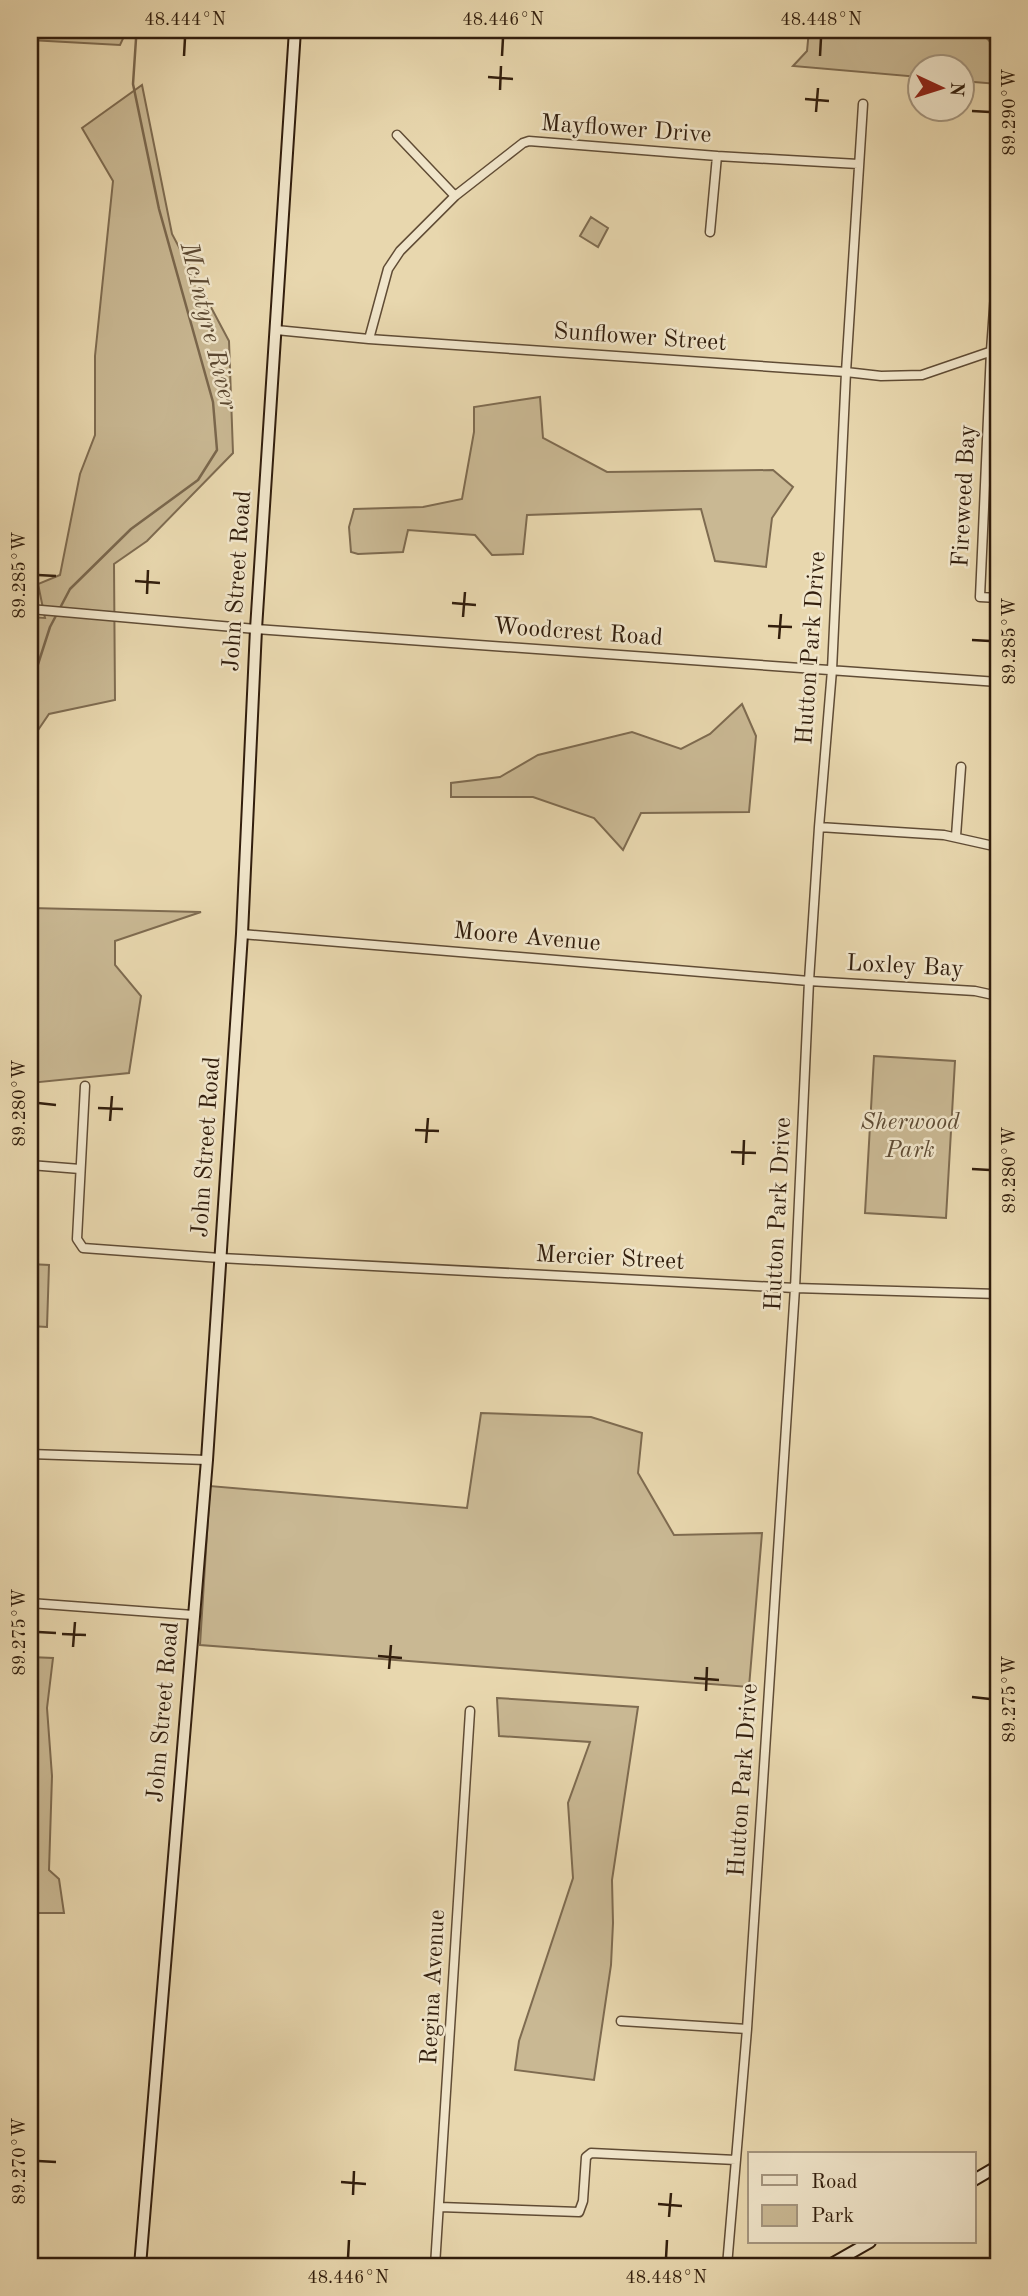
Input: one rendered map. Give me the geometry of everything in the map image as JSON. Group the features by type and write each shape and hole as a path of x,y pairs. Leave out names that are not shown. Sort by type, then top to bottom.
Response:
{"main road":[{"name":"John Street Road","path":"140,2266 206,1460 242,934 256,629 295,30"},
{"path":"976,2179 998,2166"},
{"path":"828,2266 866,2244"},
{"path":"846,2255 853,2266"}],"street":[{"name":"Hutton Park Drive","path":"727,2266 747,2029 795,1288 809,981 832,670 846,372 863,104"},
{"path":"397,135 455,196"},
{"name":"Mayflower Drive","path":"369,339 388,269 401,251 455,196 517,146 529,141 858,164"},
{"path":"710,232 717,156"},
{"name":"Fireweed Bay","path":"998,252 995,350 980,597 998,598"},
{"name":"Sunflower Street","path":"276,330 881,376 922,375 995,350"},
{"name":"Woodcrest Road","path":"30,609 256,629 998,682"},
{"path":"956,836 961,767"},
{"path":"819,827 956,836 998,847"},
{"name":"Moore Avenue","path":"242,934 809,981"},
{"name":"Loxley Bay","path":"809,981 975,991 998,996"},
{"path":"30,1165 80,1169 85,1086"},
{"name":"Mercier Street","path":"80,1169 77,1239 83,1248 220,1258 795,1288 998,1294"},
{"path":"30,1454 206,1460"},
{"path":"30,1604 193,1615"},
{"name":"Regina Avenue","path":"436,2266 470,1711"},
{"path":"621,2021 747,2029"},
{"path":"440,2207 577,2213 582,2209 586,2157 591,2153 736,2160"}],"green space":[{"path":"30,30 127,30 120,45 30,40"},
{"path":"809,30 974,30 989,40 996,52 998,84 976,82 976,52 906,52 906,76 793,66 807,51"},
{"path":"142,85 172,234 229,341 233,453 147,541 114,564 115,700 49,714 34,736 30,778 30,617 45,618 38,584 60,575 80,474 95,435 95,356 113,181 82,128"},
{"path":"591,217 608,228 598,247 580,236"},
{"path":"540,397 543,438 607,472 773,470 793,487 772,518 766,567 715,561 701,509 527,515 523,554 492,555 475,535 408,530 403,552 351,552 349,527 354,509 423,507 462,499 474,432 474,407"},
{"path":"742,704 756,736 749,812 641,813 623,850 594,818 533,797 451,797 451,783 500,777 538,755 632,732 681,749 710,734"},
{"path":"30,908 201,912 115,941 115,965 141,996 129,1073 30,1083"},
{"name":"Sherwood Park","path":"874,1056 955,1061 946,1218 865,1213"},
{"path":"30,1264 49,1265 47,1327 30,1326"},
{"path":"481,1413 591,1417 642,1433 638,1473 674,1535 762,1533 749,1687 200,1645 210,1486 467,1508"},
{"path":"30,1657 53,1658 47,1708 52,1776 49,1870 59,1879 64,1913 30,1913"},
{"path":"497,1698 638,1707 612,1880 611,1965 594,2080 515,2070 519,2041 573,1878 568,1803 590,1742 499,1736"}],"waterway":[{"name":"McIntyre River","path":"30,689 50,627 70,589 131,529 198,480 217,450 213,402 159,209 133,84 136,39 140,30"}]}
